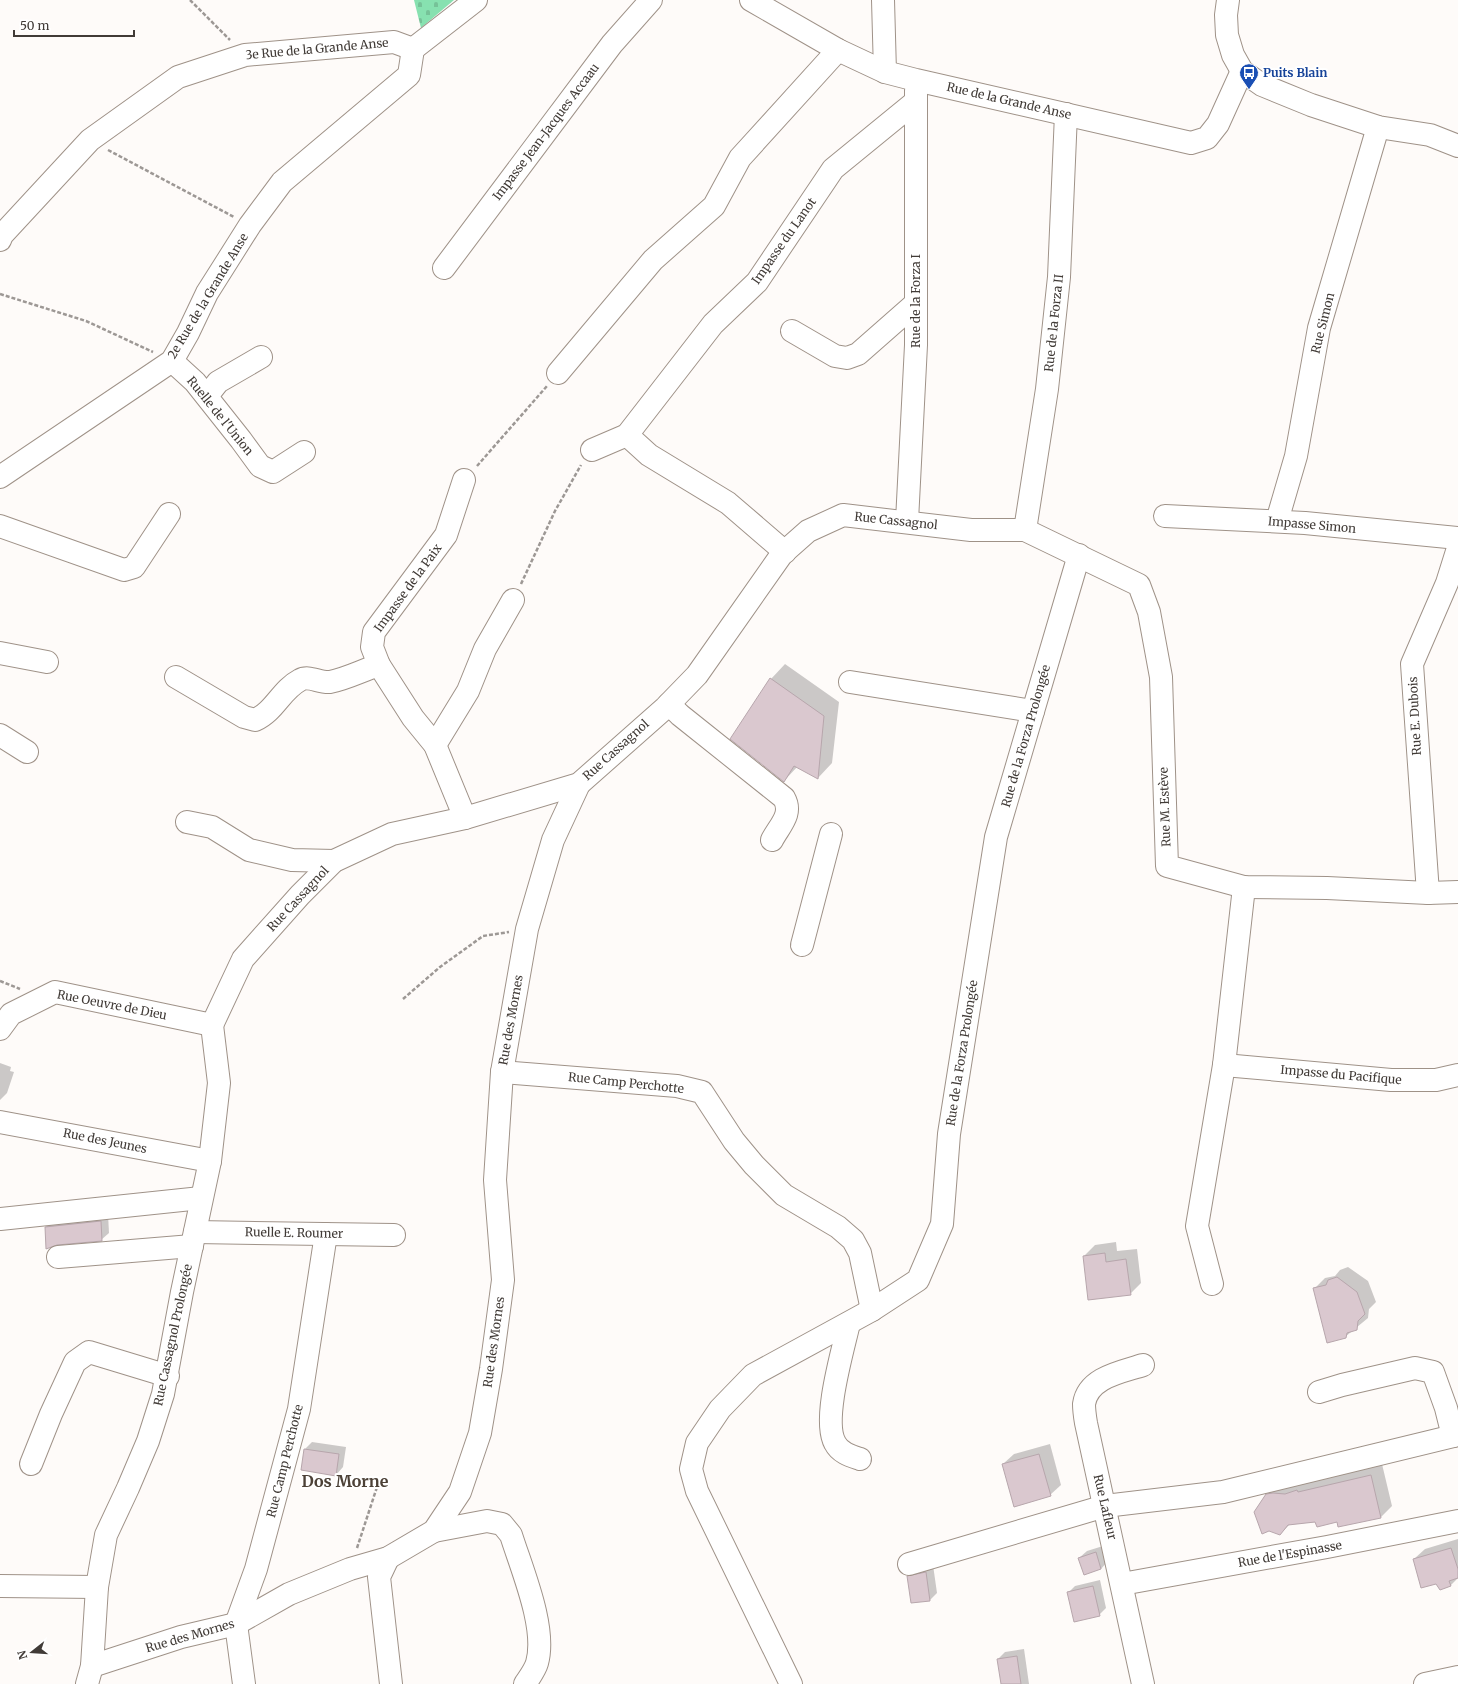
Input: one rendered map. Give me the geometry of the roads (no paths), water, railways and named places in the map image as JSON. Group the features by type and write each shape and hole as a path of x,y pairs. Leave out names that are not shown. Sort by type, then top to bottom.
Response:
{"street":[{"path":"413,49 476,0"},
{"name":"Impasse Jean-Jacques Accaau","path":"444,268 612,44 651,0"},
{"name":"Rue de la Grande Anse","path":"751,0 838,50 885,72 1191,143 1208,138 1218,124 1242,71"},
{"path":"883,0 885,72"},
{"path":"1228,0 1226,15 1227,35 1233,55 1242,71 1262,85 1310,105 1378,127 1430,135 1458,146"},
{"name":"3e Rue de la Grande Anse","path":"0,240 2,235 90,140 178,77 245,55 394,42 413,49"},
{"name":"2e Rue de la Grande Anse","path":"0,477 172,361 188,333 207,293 250,226 282,182 409,75 413,49"},
{"path":"558,373 653,260 714,206 740,158 838,50"},
{"name":"Rue de la Forza I","path":"907,521 916,345 916,80"},
{"name":"Impasse du Lanot","path":"592,450 627,435 714,324 757,282 833,169 915,102"},
{"name":"Rue de la Forza II","path":"1025,530 1047,389 1059,277 1066,114"},
{"name":"Rue Simon","path":"1277,521 1296,456 1319,328 1378,127"},
{"path":"792,331 835,356 847,358 858,354 916,303"},
{"path":"207,396 218,382 261,357"},
{"name":"Ruelle de l'Union","path":"172,361 195,382 207,396 260,466 273,472 304,452"},
{"path":"627,435 649,455 728,503 785,552"},
{"name":"Impasse de la Paix","path":"464,480 446,535 374,632 372,647 379,665 413,718 435,745 465,818"},
{"path":"0,526 124,570 134,567 169,514"},
{"name":"Rue Cassagnol","path":"212,1025 243,959 300,895 334,861 392,834 465,818 579,784 669,704 696,675 785,552 808,531 844,515 907,521 971,530 1025,530"},
{"name":"Impasse Simon","path":"1165,516 1277,521 1458,538"},
{"name":"Rue M. Estève","path":"1025,530 1139,584 1149,612 1161,677 1168,866 1244,886 1428,893 1458,892"},
{"name":"Rue E. Dubois","path":"1428,893 1412,664 1447,583 1458,548"},
{"name":"Rue de la Forza Prolongée","path":"791,1684 697,1491 691,1469 697,1443 720,1408 752,1375 872,1310 918,1280 942,1224 949,1134 996,837 1079,555"},
{"path":"435,745 468,691 485,649 513,600"},
{"path":"0,653 47,662"},
{"path":"176,677 244,717 255,720 265,716 290,688 300,680 306,678 320,682 329,682 379,665"},
{"path":"850,682 1033,711"},
{"path":"669,704 680,715 784,798 788,806 787,815 772,840"},
{"path":"0,735 27,752"},
{"name":"Rue des Mornes","path":"89,1675 181,1637 236,1624 288,1594 350,1569 388,1558 434,1531 460,1492 480,1434 491,1369 503,1280 495,1180 502,1072 527,929 553,840 579,784"},
{"path":"187,822 212,827 249,850 292,860 334,861"},
{"path":"802,944 831,834"},
{"path":"1212,1284 1197,1226 1224,1065 1244,886"},
{"name":"Rue Oeuvre de Dieu","path":"0,1029 11,1014 55,992 212,1025"},
{"name":"Rue Cassagnol Prolongée","path":"89,1675 97,1587 106,1535 148,1441 163,1394 168,1376 193,1239 210,1161 219,1083 212,1025"},
{"name":"Impasse du Pacifique","path":"1224,1065 1391,1080 1436,1080 1458,1075"},
{"name":"Rue Camp Perchotte","path":"502,1072 677,1086 702,1092 734,1141 754,1165 784,1195 838,1228 853,1240 860,1253 872,1310"},
{"path":"1436,1080 1458,1087"},
{"name":"Rue des Jeunes","path":"0,1122 210,1161"},
{"path":"0,1219 202,1198"},
{"name":"Rue Camp Perchotte","path":"244,1684 236,1624 256,1569 299,1409 326,1234"},
{"name":"Ruelle E. Roumer","path":"58,1257 193,1239 326,1234 394,1235"},
{"path":"849,1323 832,1404 831,1428 835,1444 844,1453 860,1459"},
{"path":"31,1464 51,1414 76,1362 89,1352 168,1376"},
{"name":"Rue Lafleur","path":"1143,1365 1103,1378 1090,1389 1084,1403 1086,1423 1143,1684"},
{"path":"909,1564 1105,1506 1224,1492 1455,1435 1433,1372 1415,1368 1342,1384 1319,1392"},
{"path":"434,1531 487,1521 502,1524 511,1535 539,1625 540,1645 537,1664 525,1684"},
{"name":"Rue de l'Espinasse","path":"1122,1584 1328,1547 1458,1521"},
{"path":"388,1558 379,1577 391,1684"},
{"path":"0,1586 97,1587"},
{"path":"1425,1684 1458,1677"}],"place":[{"name":"Puits Blain","path":"1249,90"}],"district":[{"name":"Dos Morne","path":"345,1481"}]}
